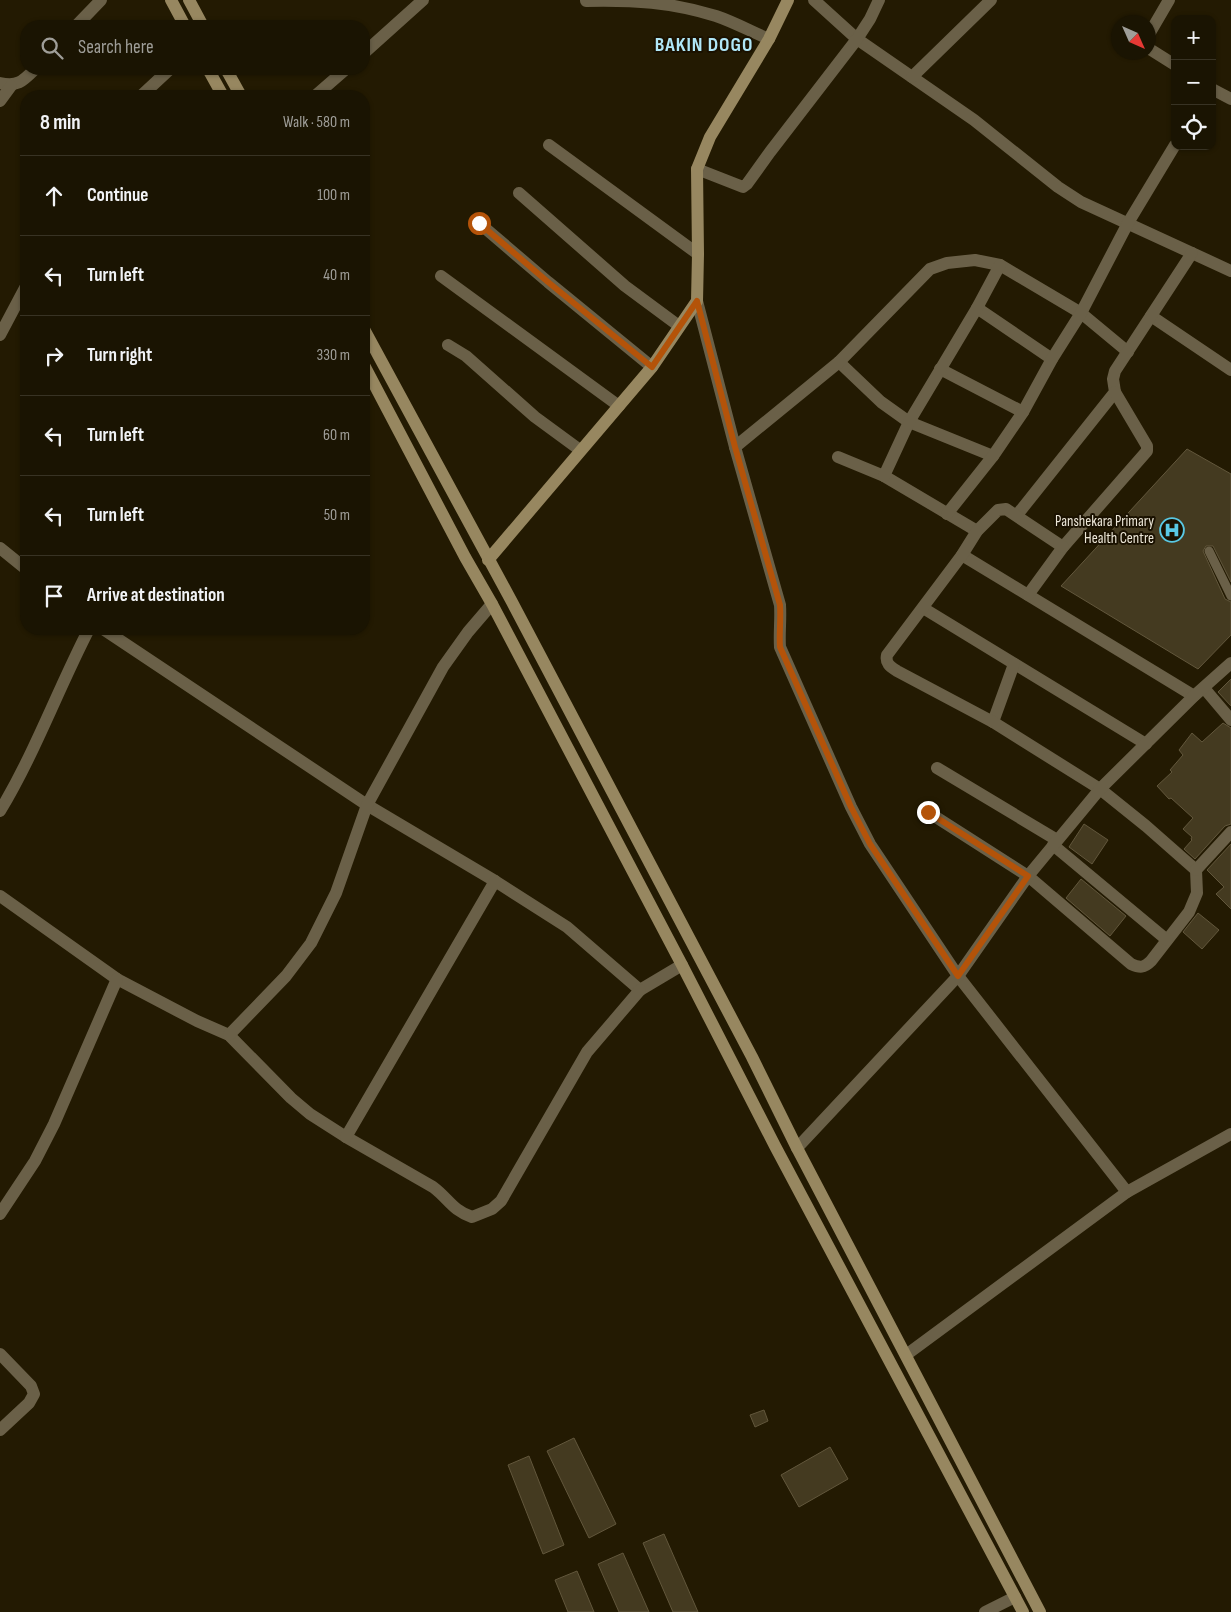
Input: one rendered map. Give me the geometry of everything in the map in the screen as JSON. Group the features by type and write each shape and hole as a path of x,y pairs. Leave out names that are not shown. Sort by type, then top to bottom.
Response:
{"street":[{"path":"82,20 101,0"},
{"path":"172,0 182,20"},
{"path":"189,0 200,20"},
{"path":"370,48 423,0"},
{"path":"586,1 633,0 681,6 718,17 769,39"},
{"path":"788,0 769,39 710,137 697,169 697,301 735,447 780,605 780,647 851,807 870,844 958,976 1127,1192"},
{"path":"814,0 857,39 974,120 1058,187 1081,202 1231,271"},
{"path":"697,169 743,187 747,184 857,39 879,0"},
{"path":"912,77 992,0"},
{"path":"1156,22 1169,0"},
{"path":"1156,53 1171,62"},
{"path":"0,101 6,84 20,83 29,75"},
{"path":"147,90 164,75"},
{"path":"211,75 220,90"},
{"path":"229,75 238,90"},
{"path":"322,90 339,75"},
{"path":"1216,91 1231,99"},
{"path":"549,144 698,254"},
{"path":"947,514 993,456 1023,412 1052,359 1081,313 1128,223 1172,150"},
{"path":"519,193 625,286 679,326"},
{"path":"479,223 652,367"},
{"path":"1028,595 1063,547 1148,451 1147,446 1115,392 1113,379 1115,371 1192,253"},
{"path":"735,447 839,362 930,270 947,263 975,260 1000,265 1081,313 1128,352"},
{"path":"884,476 909,422 977,308 1000,265"},
{"path":"441,276 619,406"},
{"path":"0,334 20,297"},
{"path":"488,560 652,367 697,301"},
{"path":"977,308 1052,359"},
{"path":"1151,316 1231,370"},
{"path":"370,340 512,602 738,1031 797,1148 1040,1612"},
{"path":"448,345 472,361 536,417 580,450"},
{"path":"839,362 881,402 909,422 993,456"},
{"path":"940,369 1023,412"},
{"path":"370,376 465,557 492,604 775,1146 1022,1612"},
{"path":"1017,516 1115,392"},
{"path":"838,457 884,476 977,531"},
{"path":"928,812 1028,876 1131,964 1139,968 1145,967 1151,961 1188,912 1198,893 1196,870 1100,788 993,722 897,671 886,660 887,655 962,555 977,531 1002,508 1006,508 1063,547"},
{"path":"0,548 20,564"},
{"path":"962,555 1194,696"},
{"path":"229,1035 286,976 311,943 336,893 367,805 443,667 468,632 492,604"},
{"path":"923,608 1146,744"},
{"path":"0,811 41,734 71,664 86,635"},
{"path":"112,635 367,805 495,881 567,927 640,990"},
{"path":"797,1148 958,976 1028,876 1100,788 1194,696 1231,663"},
{"path":"993,722 1014,664"},
{"path":"1204,688 1231,720"},
{"path":"937,768 1055,843 1167,940"},
{"path":"1196,870 1231,832"},
{"path":"346,1137 495,881"},
{"path":"0,896 117,979 197,1021 229,1035 291,1098 310,1114 433,1187 454,1208 472,1217 483,1214 501,1201 587,1052 640,990 682,965"},
{"path":"0,1214 35,1161 54,1124 117,979"},
{"path":"906,1355 1127,1192 1231,1134"},
{"path":"0,1354 31,1386 34,1394 29,1403 0,1430"},
{"path":"933,1442 948,1436"},
{"path":"985,1612 1015,1597"}],"lane":[{"path":"1209,550 1231,596"}],"building":[{"name":"Panshekara Primary Health Centre","path":"1187,449 1231,474 1231,582 1213,546 1206,546 1203,551 1225,599 1231,602 1231,635 1198,669 1061,586"},
{"path":"1231,679 1231,706 1218,692"},
{"path":"1223,723 1231,728 1231,824 1225,826 1195,859 1184,849 1192,840 1192,837 1183,829 1193,818 1171,798 1169,799 1157,786 1172,772 1170,770 1183,755 1179,750 1192,733 1202,742"},
{"path":"1084,824 1108,840 1092,864 1069,847"},
{"path":"1231,844 1231,909 1216,894 1224,887 1207,870"},
{"path":"1081,879 1126,916 1110,936 1066,898"},
{"path":"1198,913 1219,930 1202,949 1183,932"},
{"path":"764,1410 768,1421 755,1427 750,1415"},
{"path":"574,1438 616,1524 589,1538 547,1451"},
{"path":"830,1447 848,1479 799,1507 781,1475"},
{"path":"529,1456 564,1545 543,1554 508,1465"},
{"path":"664,1534 698,1612 673,1612 643,1543"},
{"path":"623,1553 649,1612 619,1612 598,1564"},
{"path":"577,1571 594,1612 568,1612 555,1580"}],"place":[{"name":"Panshekara Primary Health Centre","path":"1172,530"}],"district":[{"name":"BAKIN DOGO","path":"704,45"}],"route":[{"path":"479,223 652,367 697,301 735,447 780,605 780,647 851,807 870,844 958,976 1028,876 928,812"}]}
